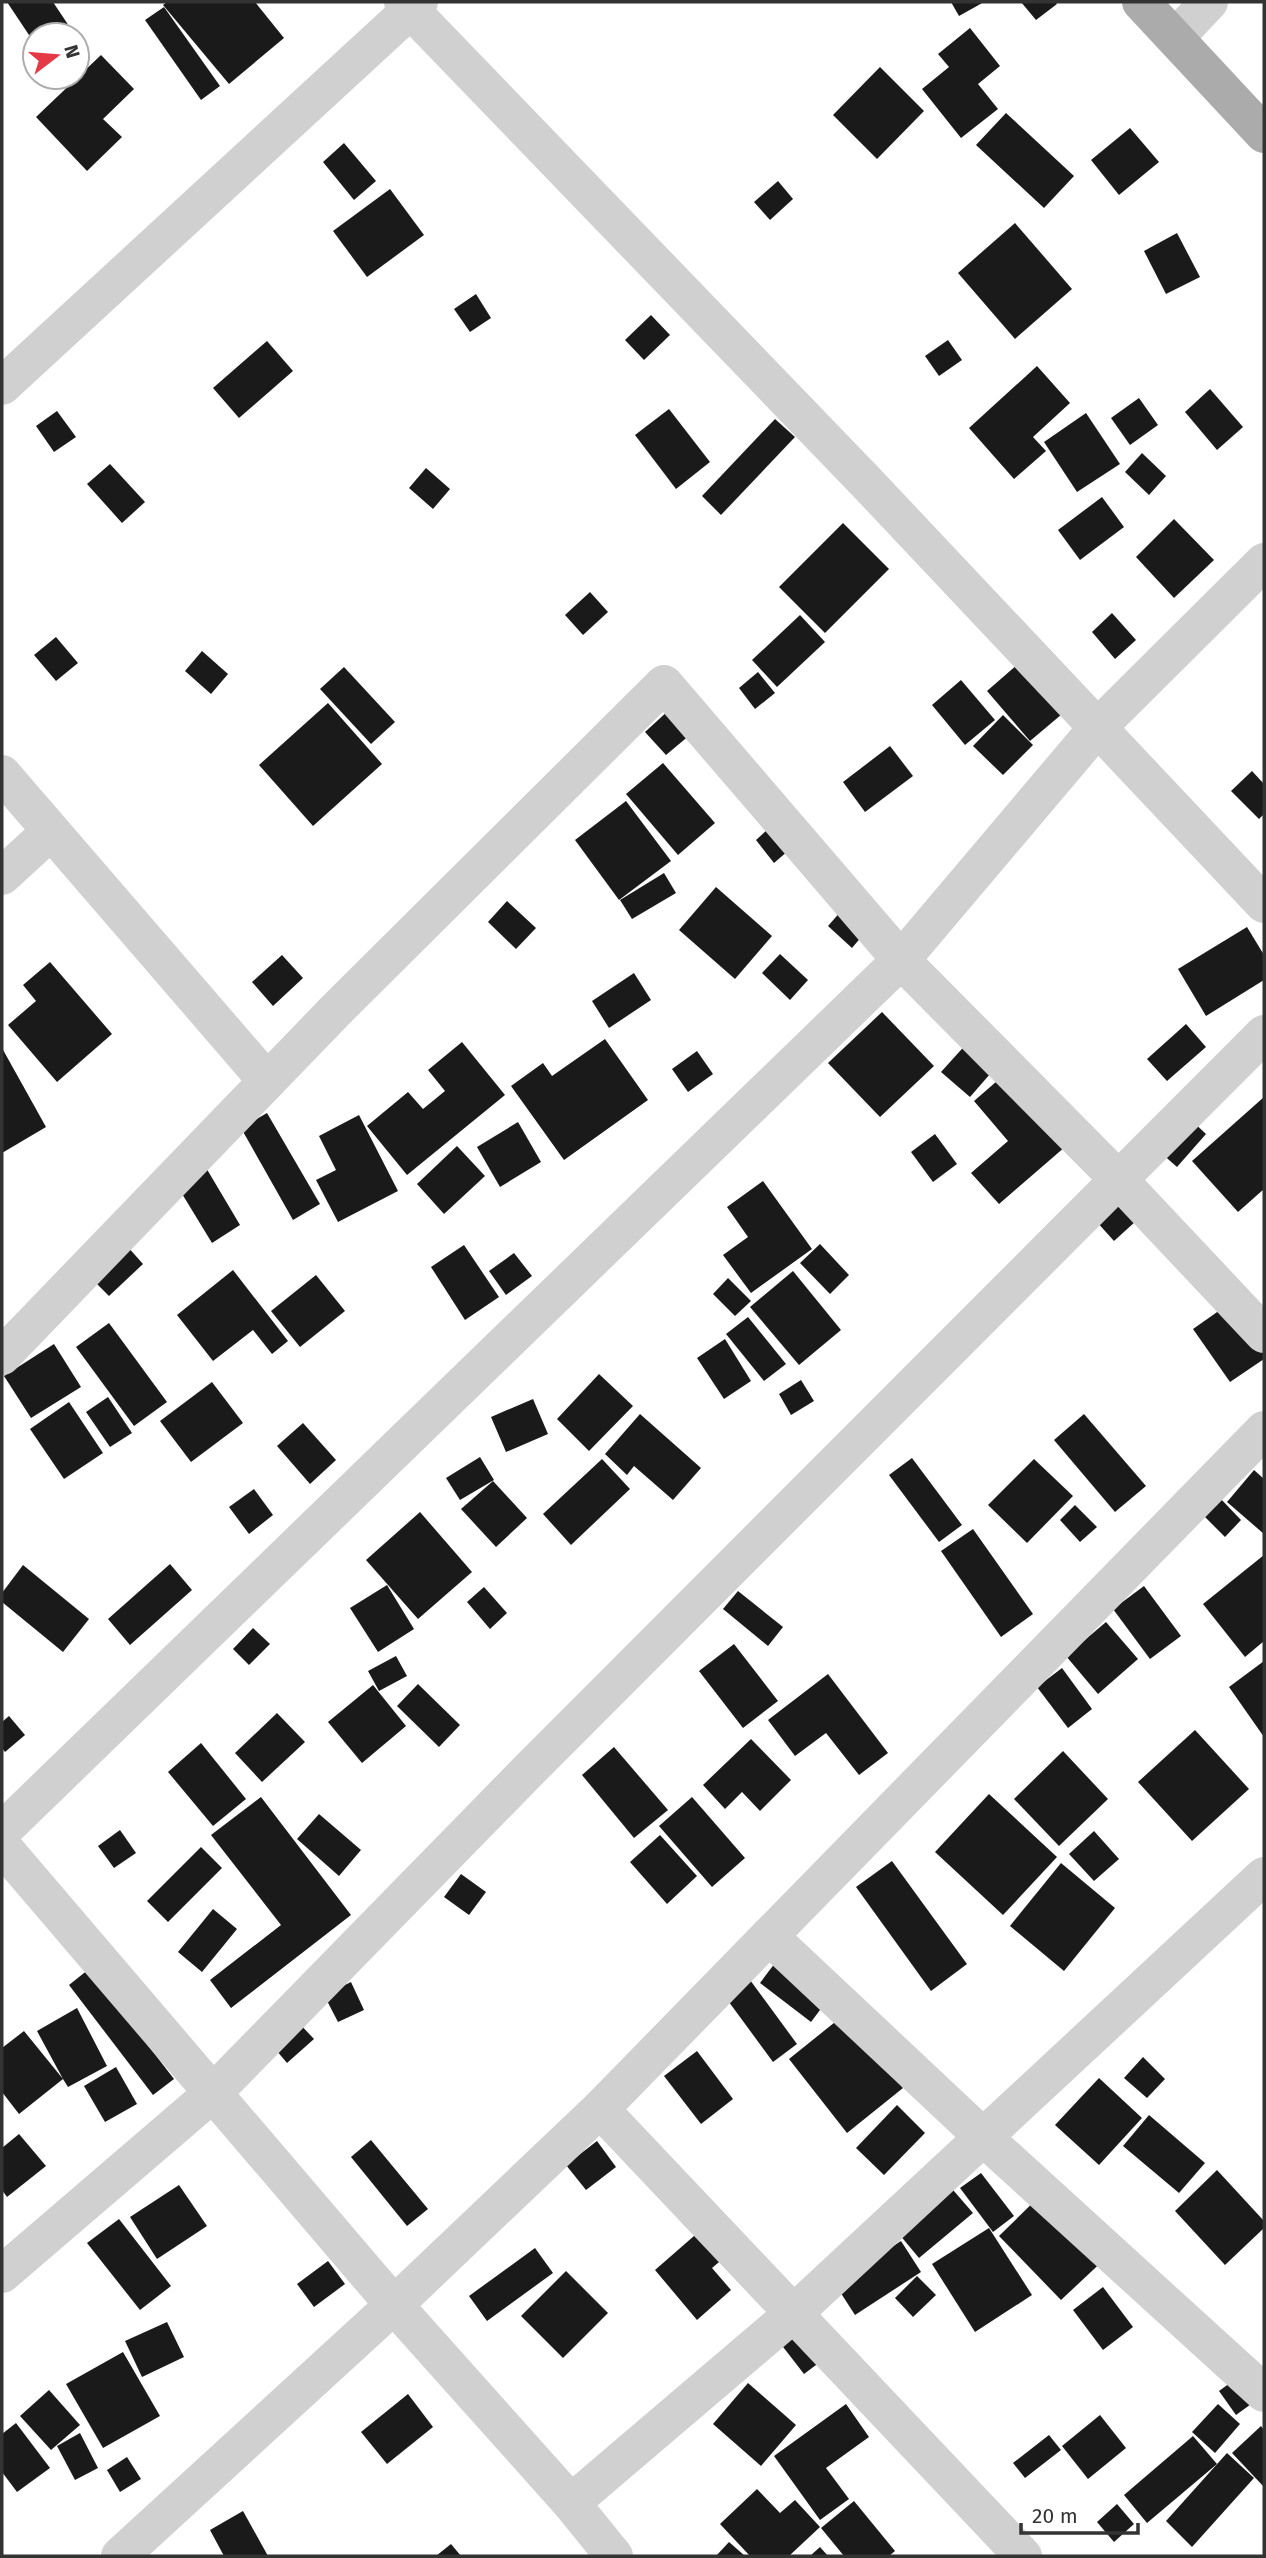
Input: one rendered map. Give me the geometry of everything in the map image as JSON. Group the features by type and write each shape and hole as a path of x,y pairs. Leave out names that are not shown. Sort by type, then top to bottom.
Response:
{"main road":[{"path":"1141,2 1264,134"}],"street":[{"path":"1175,38 1209,2"},
{"path":"2,386 411,4 1264,904"},
{"path":"2,1830 901,960 1098,727 1264,562"},
{"path":"2,1356 267,1081 664,684 901,960 1119,1180 1264,1334"},
{"path":"2,774 267,1081"},
{"path":"2,876 51,831"},
{"path":"2,2274 213,2093 530,1769 1264,1034"},
{"path":"120,2556 394,2305 600,2109 1264,1430"},
{"path":"2,1846 394,2305 571,2503 614,2556"},
{"path":"571,2503 793,2313 1264,1876"},
{"path":"769,1936 983,2137 1264,2393"},
{"path":"600,2109 1023,2556"}],"building":[{"path":"7,2 53,2 66,21 21,21"},
{"path":"167,2 255,2 284,38 229,84 163,5"},
{"path":"951,2 984,2 959,16"},
{"path":"1021,2 1055,2 1057,4 1036,20"},
{"path":"164,7 220,86 201,100 145,20"},
{"path":"970,28 1000,66 978,84 998,109 961,138 922,89 949,67 938,54"},
{"path":"101,55 134,89 103,119 122,137 87,171 36,117 63,91 91,91 91,65"},
{"path":"880,67 924,111 877,159 833,115"},
{"path":"1006,113 1074,176 1044,208 976,145"},
{"path":"1130,128 1159,162 1119,195 1091,160"},
{"path":"344,143 376,181 354,200 323,162"},
{"path":"778,181 793,199 770,220 754,202"},
{"path":"390,189 424,235 367,277 333,231"},
{"path":"1015,223 1072,289 1015,339 958,273"},
{"path":"1177,233 1200,277 1166,294 1144,251"},
{"path":"476,294 491,318 470,332 454,309"},
{"path":"651,315 670,335 644,360 625,340"},
{"path":"948,340 962,360 939,376 925,356"},
{"path":"267,341 293,371 239,418 213,388"},
{"path":"1037,366 1070,403 1033,437 1046,451 1014,479 969,428"},
{"path":"1210,389 1243,427 1217,450 1185,412"},
{"path":"1139,398 1158,425 1130,445 1111,418"},
{"path":"669,409 710,462 676,489 635,435"},
{"path":"57,411 76,437 54,452 36,426"},
{"path":"1086,413 1120,464 1077,492 1044,442"},
{"path":"775,419 795,437 721,515 702,496"},
{"path":"1142,453 1166,476 1149,495 1125,472"},
{"path":"110,464 145,502 122,523 87,484"},
{"path":"426,468 450,489 433,509 409,488"},
{"path":"1102,497 1124,527 1080,560 1058,530"},
{"path":"1174,519 1214,560 1174,598 1136,557"},
{"path":"843,523 889,569 825,633 779,587"},
{"path":"590,592 608,612 583,635 565,615"},
{"path":"1112,613 1136,640 1115,659 1092,632"},
{"path":"800,615 825,642 777,687 752,660"},
{"path":"56,637 78,663 56,681 34,655"},
{"path":"202,651 228,674 211,694 185,671"},
{"path":"1025,658 1068,709 1030,741 987,691"},
{"path":"344,667 395,722 371,744 320,689"},
{"path":"758,672 775,693 755,709 739,688"},
{"path":"961,680 995,720 965,745 932,705"},
{"path":"328,703 382,764 313,826 259,765"},
{"path":"669,710 691,734 666,755 645,732"},
{"path":"1003,715 1033,745 1003,775 973,746"},
{"path":"890,746 913,776 865,812 843,782"},
{"path":"663,763 715,823 678,855 626,794"},
{"path":"1252,771 1264,784 1264,814 1259,819 1231,791"},
{"path":"626,801 671,861 619,900 575,840"},
{"path":"777,821 796,844 774,863 756,840"},
{"path":"664,873 676,893 632,919 620,900"},
{"path":"716,887 772,936 735,979 679,930"},
{"path":"507,901 536,928 516,949 488,922"},
{"path":"849,902 873,923 852,948 828,926"},
{"path":"1247,927 1264,955 1264,980 1206,1016 1178,969"},
{"path":"780,954 808,980 790,1000 762,973"},
{"path":"282,955 303,978 273,1006 252,982"},
{"path":"50,962 112,1034 57,1082 8,1025 36,1001 23,985"},
{"path":"634,973 651,1000 609,1028 592,1001"},
{"path":"882,1012 934,1066 880,1117 828,1063"},
{"path":"1186,1024 1206,1047 1167,1081 1147,1059"},
{"path":"605,1039 648,1100 564,1160 511,1086 543,1063 552,1076"},
{"path":"969,1041 997,1066 970,1097 941,1072"},
{"path":"462,1042 505,1095 407,1175 367,1126 408,1092 423,1109 445,1091 428,1070"},
{"path":"2,1048 46,1127 2,1153"},
{"path":"697,1051 713,1074 688,1092 672,1069"},
{"path":"1012,1068 1073,1140 999,1204 971,1173 1008,1141 974,1101"},
{"path":"1264,1097 1264,1189 1238,1212 1192,1161"},
{"path":"267,1113 320,1204 293,1220 241,1128"},
{"path":"359,1115 398,1191 338,1222 316,1180 336,1170 319,1136"},
{"path":"1190,1119 1206,1134 1177,1167 1160,1152"},
{"path":"518,1122 541,1162 500,1187 477,1147"},
{"path":"935,1134 957,1164 933,1182 911,1152"},
{"path":"457,1146 485,1176 444,1214 417,1184"},
{"path":"202,1161 240,1225 212,1243 173,1179"},
{"path":"763,1181 812,1249 751,1293 723,1255 748,1237 727,1207"},
{"path":"1118,1202 1136,1221 1114,1241 1096,1221"},
{"path":"820,1244 849,1275 830,1294 800,1263"},
{"path":"464,1245 499,1297 465,1320 431,1267"},
{"path":"127,1246 143,1264 109,1296 93,1280"},
{"path":"514,1253 532,1276 506,1295 489,1271"},
{"path":"233,1270 288,1341 272,1354 253,1330 213,1361 177,1315"},
{"path":"793,1271 841,1330 799,1365 750,1307"},
{"path":"316,1275 345,1311 300,1347 271,1311"},
{"path":"728,1278 751,1301 735,1316 713,1294"},
{"path":"1230,1303 1264,1352 1264,1359 1230,1382 1193,1329"},
{"path":"748,1317 786,1364 764,1381 726,1334"},
{"path":"109,1323 167,1402 134,1426 76,1347"},
{"path":"725,1339 751,1381 724,1399 697,1358"},
{"path":"54,1344 81,1387 31,1418 4,1376"},
{"path":"599,1374 633,1406 589,1451 557,1419"},
{"path":"801,1380 814,1401 791,1415 779,1394"},
{"path":"212,1382 243,1423 191,1462 160,1421"},
{"path":"108,1397 132,1433 110,1447 86,1412"},
{"path":"533,1399 548,1434 506,1452 491,1417"},
{"path":"69,1402 103,1453 64,1479 30,1429"},
{"path":"640,1414 701,1468 673,1500 634,1466 627,1475 605,1454"},
{"path":"1084,1414 1146,1486 1115,1512 1054,1440"},
{"path":"303,1423 336,1460 310,1484 277,1446"},
{"path":"480,1457 494,1480 460,1500 446,1478"},
{"path":"912,1458 962,1525 939,1542 889,1475"},
{"path":"602,1459 630,1489 571,1545 543,1514"},
{"path":"1034,1459 1073,1496 1027,1543 988,1505"},
{"path":"1254,1470 1264,1479 1264,1534 1227,1502"},
{"path":"493,1481 527,1518 496,1547 461,1509"},
{"path":"254,1489 273,1515 249,1534 229,1507"},
{"path":"1219,1497 1241,1520 1225,1537 1202,1514"},
{"path":"1075,1505 1097,1527 1080,1542 1060,1520"},
{"path":"420,1512 472,1572 418,1619 366,1560"},
{"path":"973,1529 1033,1614 1001,1637 941,1551"},
{"path":"1264,1555 1264,1641 1245,1657 1203,1604"},
{"path":"170,1564 192,1590 130,1645 108,1619"},
{"path":"23,1565 89,1619 63,1652 2,1602 2,1593"},
{"path":"387,1585 414,1629 378,1652 350,1608"},
{"path":"1144,1586 1181,1636 1150,1659 1113,1609"},
{"path":"484,1587 507,1613 490,1629 467,1602"},
{"path":"738,1591 783,1627 768,1646 723,1609"},
{"path":"1106,1622 1138,1659 1098,1694 1066,1656"},
{"path":"253,1628 270,1644 249,1665 233,1649"},
{"path":"734,1644 778,1701 743,1728 699,1671"},
{"path":"396,1656 407,1676 379,1691 368,1671"},
{"path":"1264,1661 1264,1737 1229,1687"},
{"path":"1062,1668 1092,1709 1068,1728 1037,1687"},
{"path":"828,1674 888,1753 859,1775 826,1733 795,1756 768,1720"},
{"path":"418,1684 460,1725 439,1747 397,1706"},
{"path":"373,1685 406,1726 362,1763 328,1722"},
{"path":"277,1713 305,1742 262,1782 235,1753"},
{"path":"9,1716 25,1735 5,1752 2,1748 2,1722"},
{"path":"1195,1730 1249,1789 1192,1841 1138,1782"},
{"path":"751,1739 791,1780 760,1811 742,1792 725,1809 703,1785"},
{"path":"201,1743 246,1799 213,1826 168,1772"},
{"path":"614,1747 668,1810 634,1838 582,1775"},
{"path":"1063,1751 1108,1799 1059,1846 1014,1799"},
{"path":"989,1794 1057,1857 1003,1915 935,1852"},
{"path":"261,1797 351,1915 231,2008 210,1980 281,1925 211,1835"},
{"path":"692,1797 745,1858 712,1887 659,1826"},
{"path":"319,1814 361,1850 339,1876 297,1839"},
{"path":"120,1830 136,1853 114,1868 98,1846"},
{"path":"1094,1831 1119,1859 1094,1881 1069,1854"},
{"path":"660,1835 697,1876 667,1904 630,1862"},
{"path":"201,1847 222,1868 168,1922 147,1901"},
{"path":"892,1861 967,1964 931,1991 856,1887"},
{"path":"1061,1863 1115,1908 1064,1971 1010,1926"},
{"path":"461,1874 486,1892 469,1915 444,1897"},
{"path":"213,1909 237,1929 202,1972 178,1952"},
{"path":"778,1959 829,1998 811,2022 760,1983"},
{"path":"89,1969 174,2079 153,2095 69,1985"},
{"path":"750,1980 797,2044 773,2062 726,1998"},
{"path":"351,1982 364,2010 338,2022 324,1995"},
{"path":"77,2008 107,2066 68,2087 37,2031"},
{"path":"845,2014 903,2088 847,2133 789,2059"},
{"path":"297,2021 314,2039 287,2063 271,2044"},
{"path":"24,2031 63,2079 19,2114 2,2092 2,2048"},
{"path":"697,2051 733,2099 701,2124 664,2076"},
{"path":"1143,2057 1165,2079 1147,2098 1124,2078"},
{"path":"116,2067 137,2104 105,2122 84,2086"},
{"path":"1099,2078 1142,2118 1099,2165 1055,2125"},
{"path":"897,2105 925,2133 884,2175 856,2148"},
{"path":"1149,2115 1205,2163 1179,2193 1123,2146"},
{"path":"19,2134 46,2166 7,2197 2,2190 2,2148"},
{"path":"371,2140 428,2209 407,2226 351,2157"},
{"path":"597,2141 616,2167 586,2190 566,2165"},
{"path":"1217,2170 1264,2221 1264,2228 1225,2265 1175,2211"},
{"path":"981,2173 1014,2216 993,2232 960,2188"},
{"path":"947,2183 973,2213 919,2258 894,2228"},
{"path":"179,2185 207,2226 157,2259 130,2217"},
{"path":"1047,2189 1109,2255 1061,2300 999,2236"},
{"path":"119,2219 171,2286 140,2310 87,2243"},
{"path":"989,2228 1032,2295 975,2332 932,2264"},
{"path":"702,2229 725,2257 712,2268 731,2290 697,2320 655,2270"},
{"path":"901,2241 921,2272 855,2315 835,2284"},
{"path":"535,2248 553,2273 487,2321 469,2296"},
{"path":"328,2261 345,2284 314,2307 297,2284"},
{"path":"566,2271 608,2313 563,2358 521,2316"},
{"path":"917,2276 936,2295 913,2317 895,2298"},
{"path":"1103,2287 1133,2327 1103,2350 1073,2310"},
{"path":"167,2322 184,2357 142,2377 125,2341"},
{"path":"802,2327 824,2359 804,2374 780,2343"},
{"path":"123,2352 160,2416 103,2448 66,2384"},
{"path":"1241,2375 1258,2399 1236,2415 1219,2391"},
{"path":"748,2383 796,2425 761,2466 713,2424"},
{"path":"49,2390 80,2425 51,2450 20,2416"},
{"path":"408,2394 433,2427 387,2464 361,2432"},
{"path":"846,2404 869,2437 826,2468 849,2499 820,2520 774,2456"},
{"path":"1218,2404 1240,2424 1215,2453 1192,2432"},
{"path":"1100,2415 1126,2448 1088,2479 1062,2446"},
{"path":"16,2423 50,2468 17,2492 2,2472 2,2434"},
{"path":"1261,2426 1264,2430 1264,2487 1232,2453"},
{"path":"80,2433 98,2468 75,2480 57,2446"},
{"path":"1049,2435 1061,2450 1025,2478 1013,2463"},
{"path":"1193,2436 1217,2464 1147,2523 1124,2495"},
{"path":"1227,2453 1254,2478 1192,2547 1166,2521"},
{"path":"127,2457 141,2479 120,2492 107,2470"},
{"path":"757,2489 780,2513 795,2500 820,2527 789,2556 750,2556 720,2524"},
{"path":"854,2501 895,2551 889,2556 844,2556 821,2528"},
{"path":"1117,2504 1134,2524 1114,2542 1097,2522"},
{"path":"243,2511 268,2556 224,2556 210,2530"},
{"path":"729,2542 745,2556 716,2556"},
{"path":"451,2544 461,2556 436,2556"},
{"path":"820,2547 828,2556 810,2556"}]}
